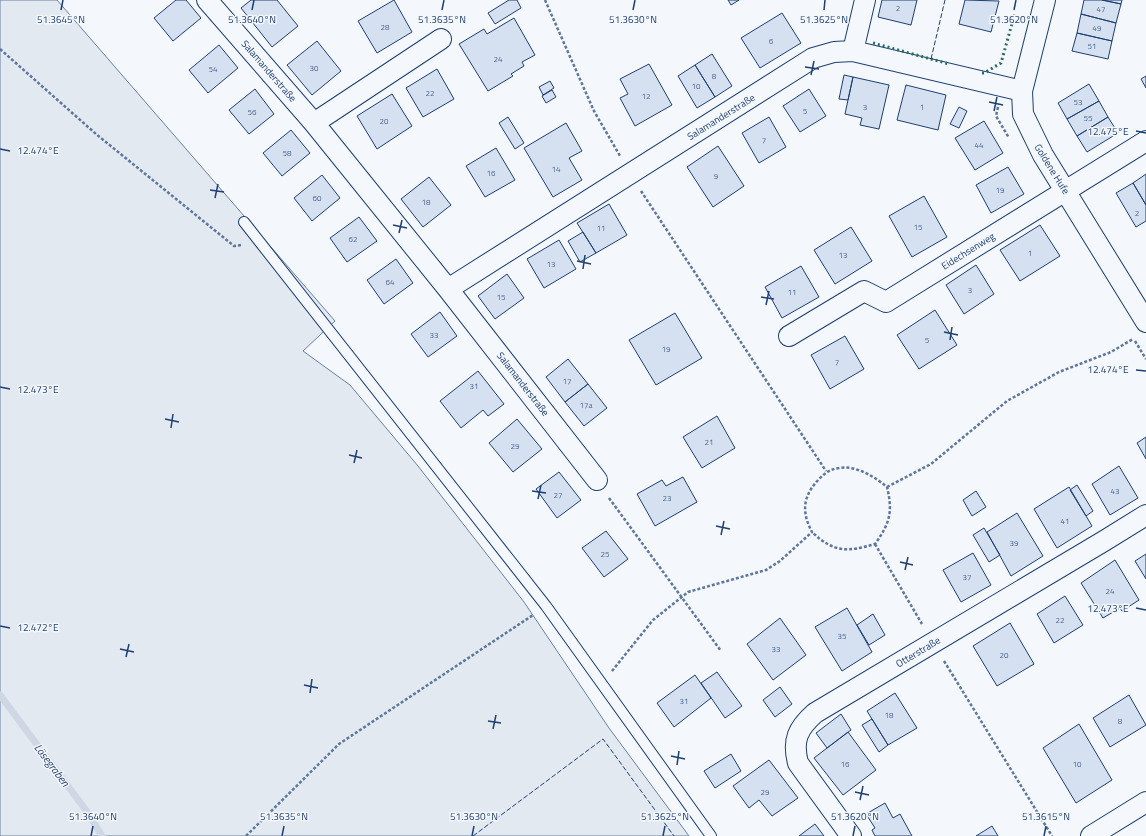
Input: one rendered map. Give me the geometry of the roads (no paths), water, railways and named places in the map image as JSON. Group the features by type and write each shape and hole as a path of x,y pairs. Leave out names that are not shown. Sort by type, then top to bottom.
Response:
{"street":[{"name":"Salamanderstraße","path":"207,0 314,124 448,289 597,480"},
{"path":"853,51 865,0"},
{"name":"Goldene Hufe","path":"1044,0 1022,91 1023,114 1032,135 1146,322"},
{"path":"314,124 441,39"},
{"name":"Salamanderstraße","path":"448,289 813,58 834,52 853,51 1022,91"},
{"name":"Eidechsenweg","path":"789,336 864,291 886,302 1146,141"},
{"name":"Otterstraße","path":"851,836 798,763 796,755 797,738 803,724 815,713 1146,514"},
{"path":"1091,836 1146,802"}],"lane":[{"path":"244,222 546,606 711,836"}],"waterway":[{"name":"Lösegraben","path":"0,695 88,813 102,836"}]}
